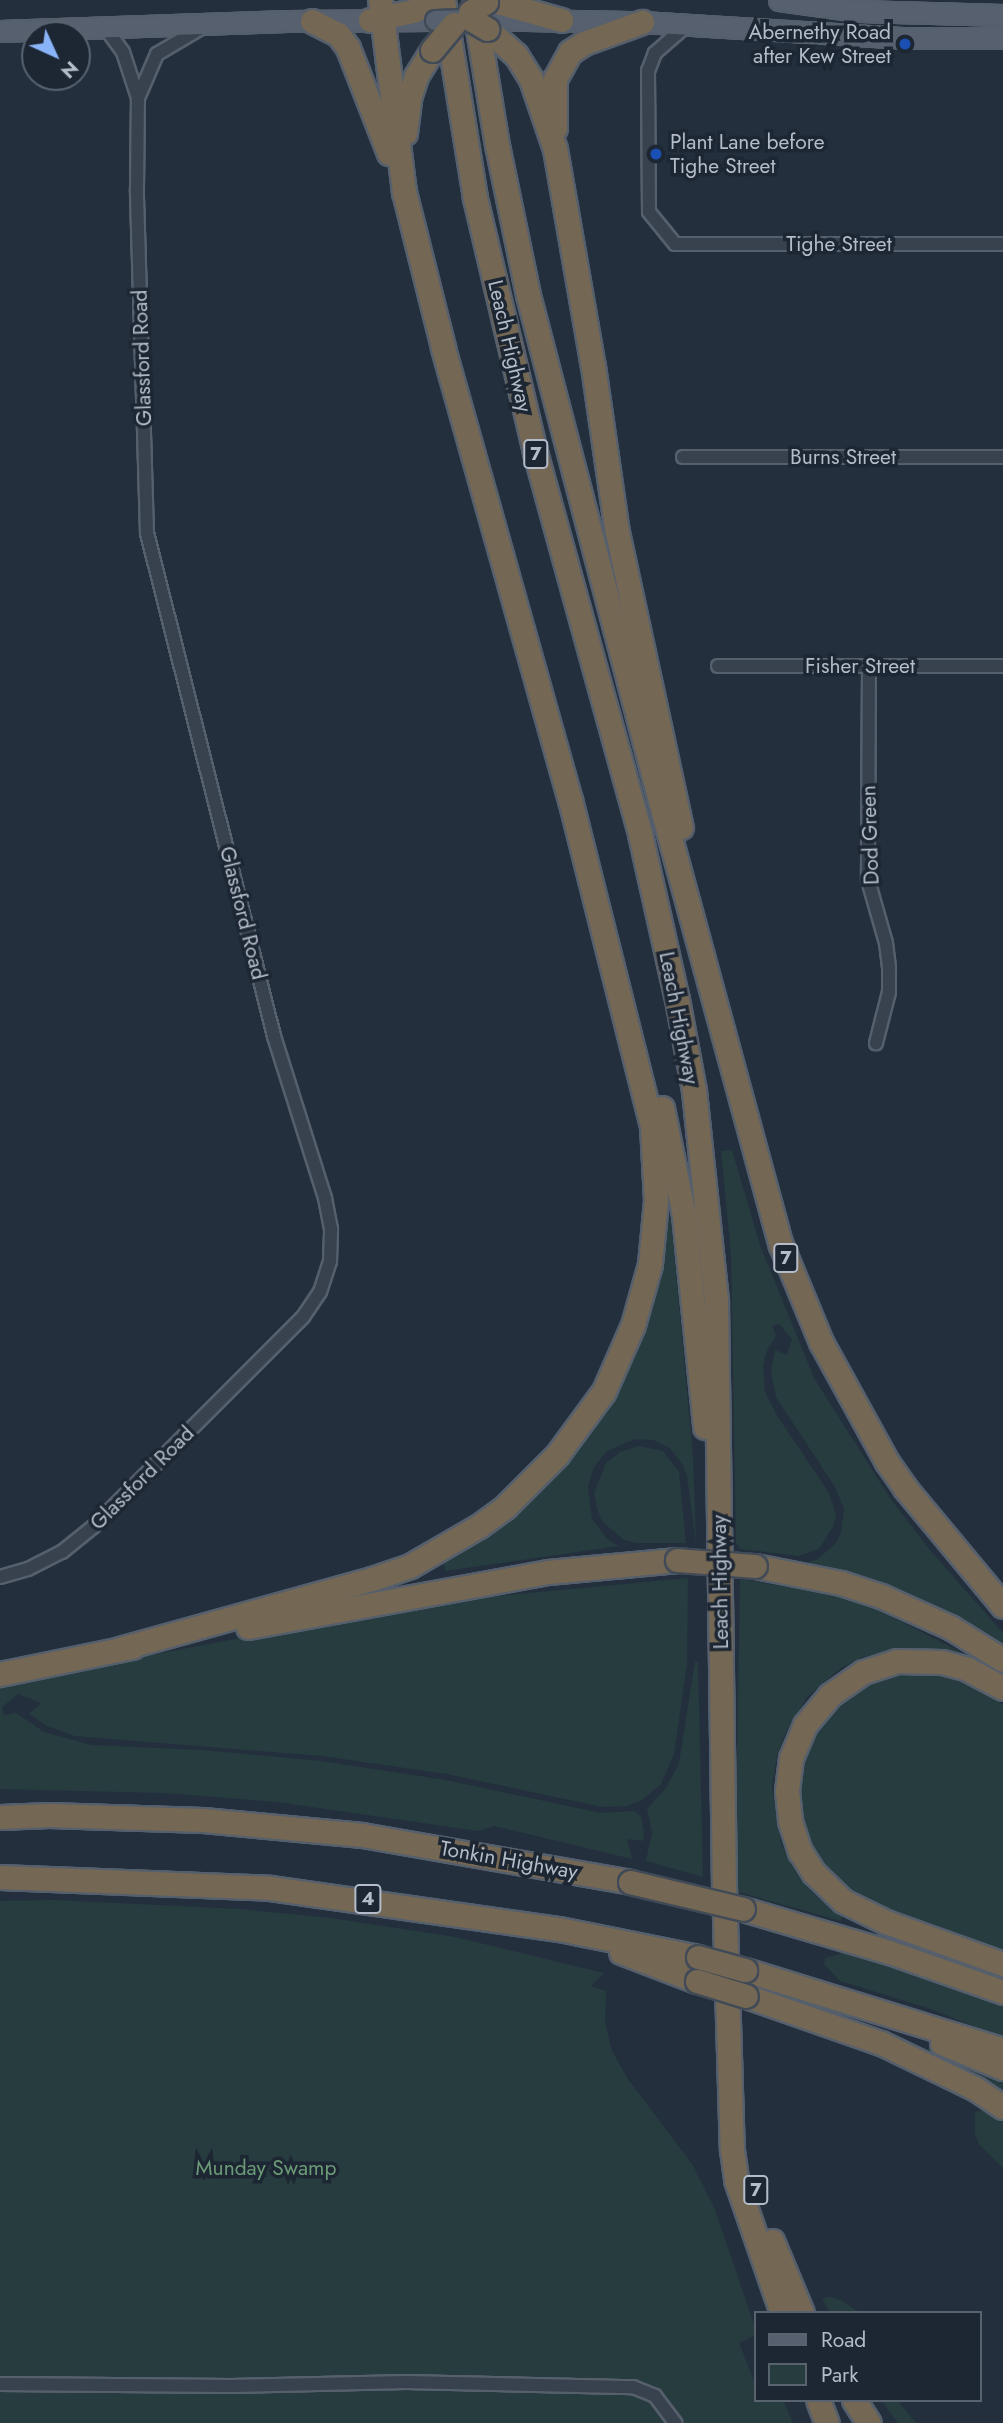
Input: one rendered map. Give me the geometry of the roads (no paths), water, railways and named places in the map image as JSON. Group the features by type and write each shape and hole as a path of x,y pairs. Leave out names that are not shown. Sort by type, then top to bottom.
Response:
{"highway":[{"name":"7","path":"431,4 561,20"},
{"path":"119,1649 372,1579 441,1550 505,1507 557,1455 604,1391 633,1325 645,1283 654,1234 656,1165 649,1115 545,707 443,347 404,192 379,15 431,4"},
{"name":"Leach Highway","path":"431,4 535,452 640,834 694,1091 716,1301 729,2061"},
{"name":"7","path":"481,12 516,55 531,79 555,149 593,366 617,532 678,810 690,907"},
{"path":"404,192 405,120 416,76 432,50 481,12"},
{"name":"Leach Highway","path":"481,12 497,145 528,295 761,1180 801,1298 821,1342 887,1461 905,1488 971,1569"},
{"path":"312,21 338,34 348,48 404,192"},
{"name":"7","path":"555,149 555,79 561,65 570,52 584,43 642,23"},
{"path":"591,882 638,1013 676,1167 688,1249 702,1412 718,1499"},
{"path":"0,1674 119,1649 548,1572 677,1560 755,1566 828,1580 881,1596 950,1628 1003,1660"},
{"path":"971,1569 1003,1597"},
{"path":"971,1569 1003,1606"},
{"path":"1003,1688 968,1669 942,1662 897,1661 863,1672 830,1695 805,1724 792,1758 787,1791 790,1821 800,1850 814,1873 843,1901 869,1916 1003,1964"},
{"path":"0,1812 49,1815"},
{"name":"Tonkin Highway","path":"0,1817 49,1815 203,1820 362,1835 630,1882 743,1909 889,1951 1003,1992"},
{"name":"4","path":"0,1877 270,1888 559,1929 698,1957 793,1982 1003,2050"},
{"path":"559,1929 697,1982 746,1996 901,2051 976,2089 1003,2107"},
{"path":"793,1982 1003,2067"},
{"name":"7","path":"729,2061 752,2177 781,2264 801,2311"},
{"path":"729,2061 736,2180 781,2311"},
{"path":"819,2402 827,2423"},
{"path":"855,2402 869,2423"}],"main road":[{"path":"779,0 858,11 1003,15"},
{"path":"0,31 312,21 379,15"},
{"path":"561,20 902,38 1003,38"}],"street":[{"name":"Glassford Road","path":"138,98 157,54 207,24"},
{"name":"Tighe Street","path":"687,25 655,53 648,71 649,212 676,244 1003,244"},
{"name":"Glassford Road","path":"0,1577 28,1569 62,1552 93,1527 303,1317 320,1292 330,1261 331,1229 325,1198 274,1036 147,533 137,189 138,98 123,52 105,27"},
{"name":"Burns Street","path":"683,457 1003,457"},
{"name":"Dod Green","path":"869,665 868,880 886,943 889,969 889,992 876,1043"},
{"name":"Fisher Street","path":"718,666 1003,666"},
{"path":"0,2384 244,2386 406,2382 633,2387 655,2396 675,2423"}],"place":[{"name":"Abernethy Road after Kew Street","path":"905,44"},
{"name":"Plant Lane before Tighe Street","path":"656,154"}],"park label":[{"name":"Munday Swamp","path":"266,2168"}]}
